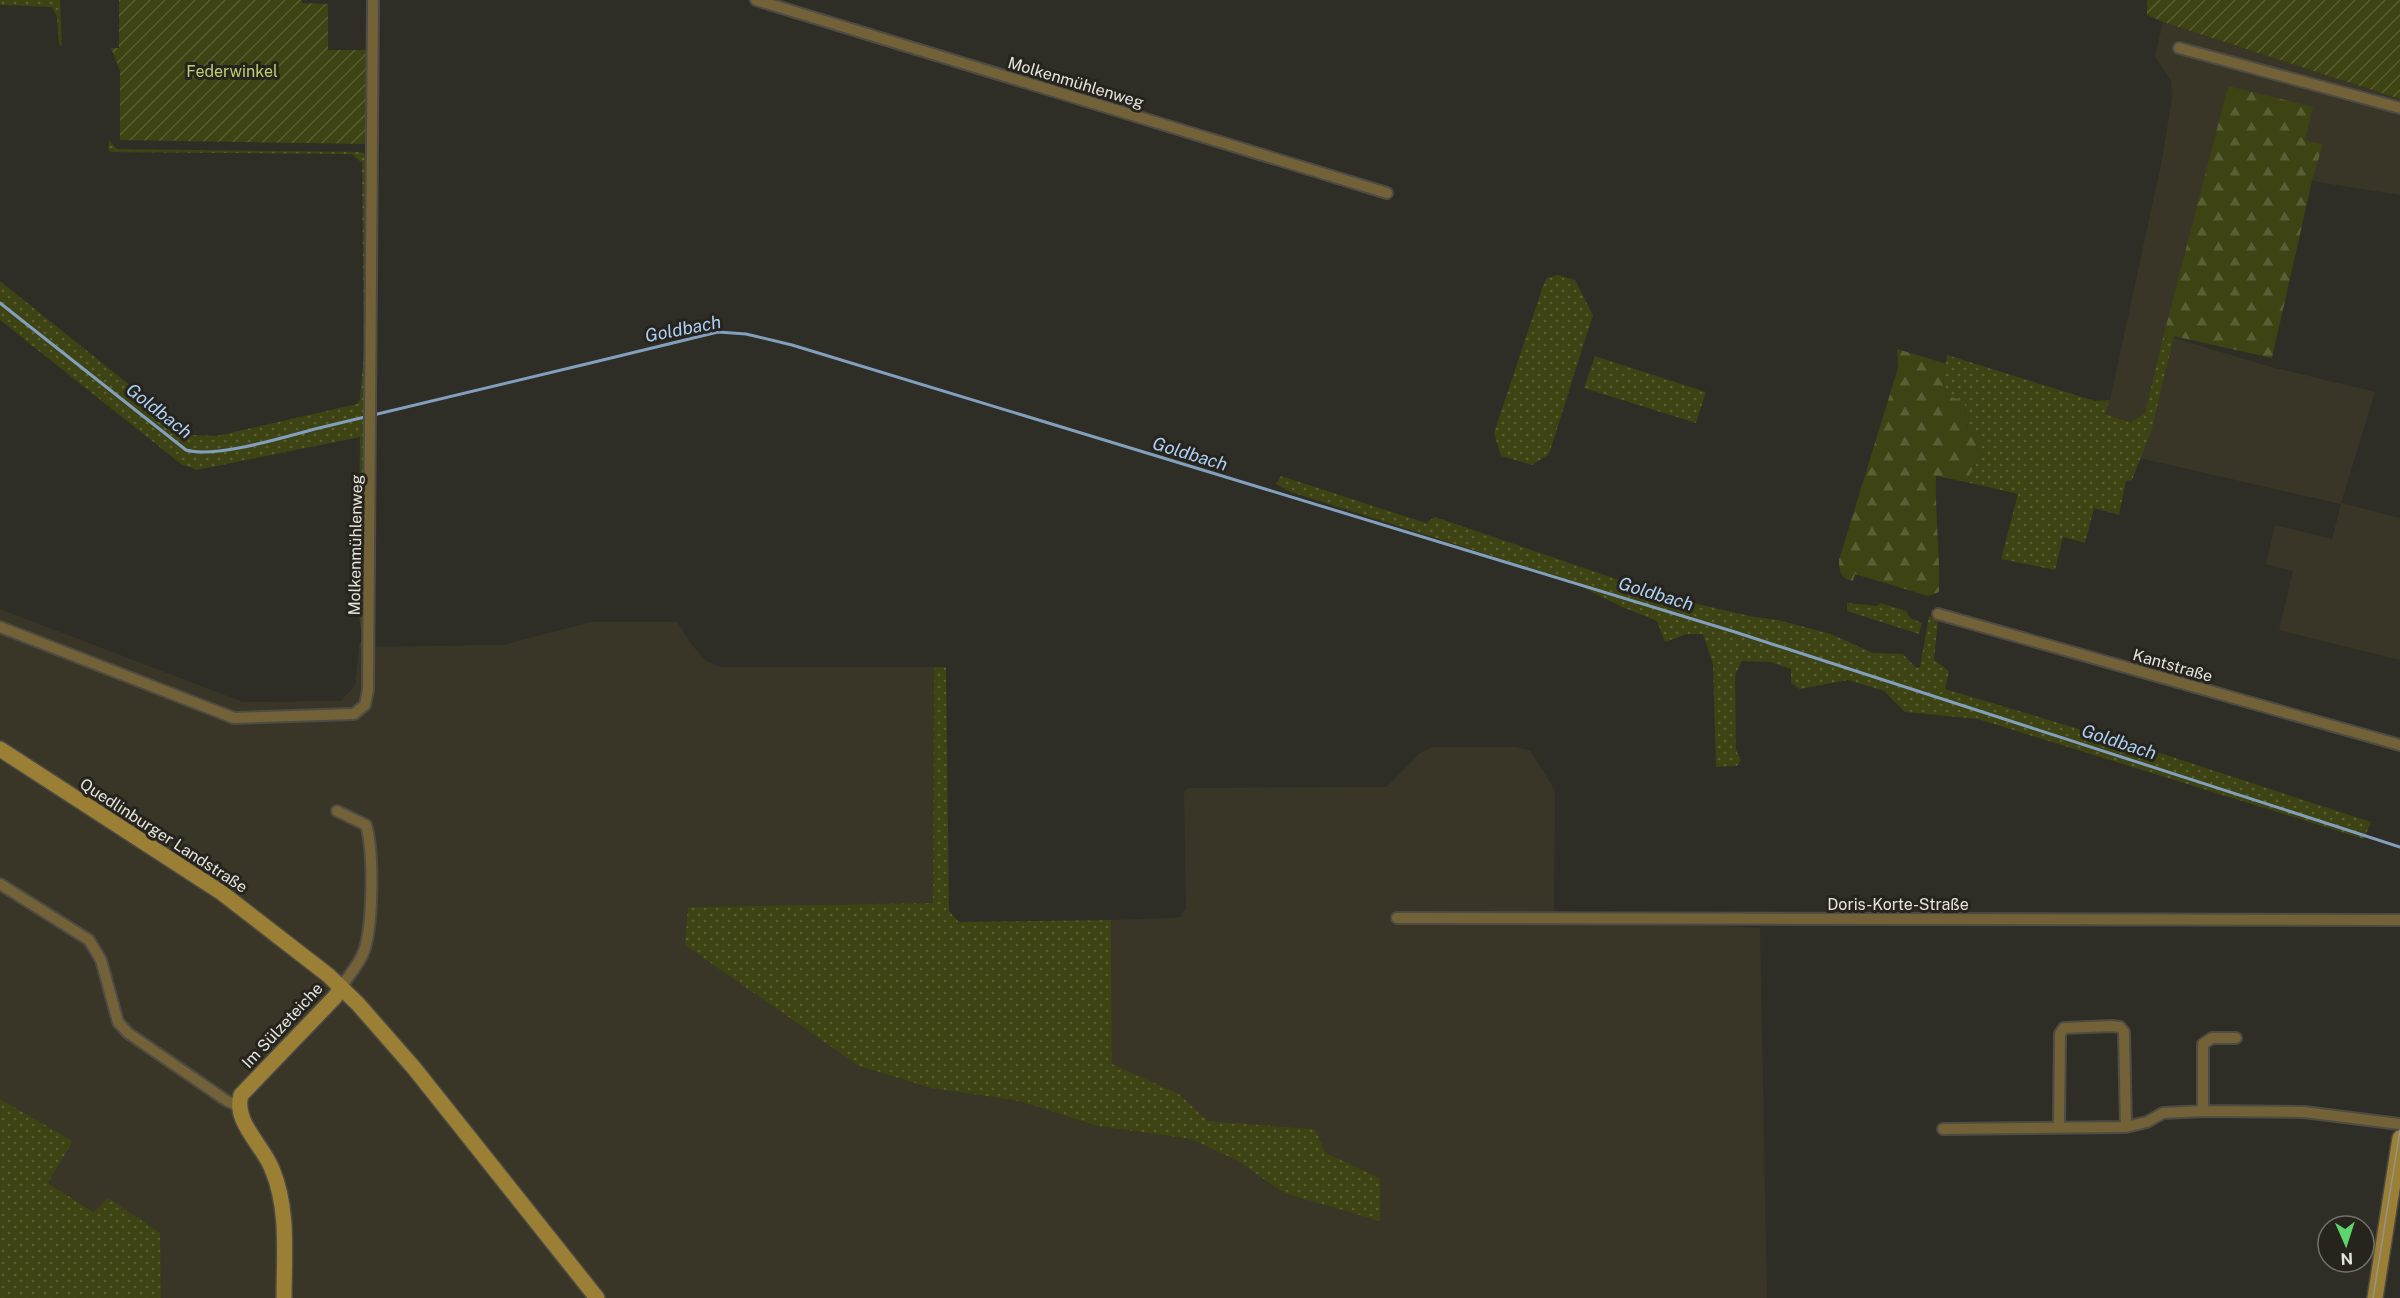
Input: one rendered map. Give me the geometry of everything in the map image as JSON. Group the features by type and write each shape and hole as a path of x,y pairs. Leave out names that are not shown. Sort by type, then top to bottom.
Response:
{"main road":[{"name":"Quedlinburger Landstraße","path":"0,749 222,893 306,956 341,987"},
{"name":"Im Sülzeteiche","path":"237,1106 241,1095 335,997 341,987"},
{"path":"341,987 406,1059 597,1298"},
{"path":"237,1106 241,1119 261,1147 280,1190 283,1212 284,1298"},
{"path":"2375,1298 2400,1138"}],"street":[{"name":"Molkenmühlenweg","path":"0,627 234,717 354,714 365,705 368,690 372,422 373,0"},
{"name":"Molkenmühlenweg","path":"756,0 1387,193"},
{"path":"2179,48 2400,108"},
{"name":"Kantstraße","path":"1938,614 2400,745"},
{"name":"Im Sülzeteiche","path":"337,811 366,825 370,838 369,914 365,946 358,963 341,987"},
{"path":"0,884 88,940 101,960 115,1016 128,1034 237,1106"},
{"name":"Doris-Korte-Straße","path":"1397,918 2400,920"},
{"path":"2059,1128 2060,1035 2064,1028 2112,1026 2120,1027 2124,1032 2126,1128"},
{"path":"2203,1112 2203,1044 2212,1038 2236,1038"},
{"path":"1943,1129 2126,1128 2147,1122 2163,1113 2203,1112 2304,1112 2400,1124"}],"shaded area":[{"path":"2163,22 2400,99 2400,195 2312,181 2323,144 2305,140 2228,87 2164,335 2271,367 2375,392 2341,503 2400,518 2400,660 2279,630 2293,571 2266,564 2275,525 2332,539 2341,504 2131,456 2141,415 2130,422 2105,414 2110,400 2162,160 2172,99 2171,81 2155,56"},
{"path":"0,609 243,702 340,701 355,686 359,647 503,645 591,622 677,622 706,661 721,667 934,667 933,903 689,907 859,1066 931,1088 1019,1101 1097,1126 1191,1139 1238,1161 1284,1193 1380,1178 1326,1153 1315,1129 1208,1121 1179,1094 1112,1064 1111,920 1180,917 1186,909 1184,791 1188,788 1387,787 1420,753 1433,747 1516,747 1530,751 1555,790 1554,909 1563,923 1640,921 1760,928 1767,1298 161,1298 159,1233 95,1212 48,1183 73,1141 0,1099"}],"green space":[{"path":"0,0 60,0 62,46 59,45 57,17 52,7 0,5"},
{"name":"Federwinkel","path":"119,0 302,0 302,3 328,4 328,50 367,50 366,144 120,140 120,71 111,48 119,48"},
{"path":"2147,0 2400,0 2400,99 2163,22 2147,15"},
{"path":"2228,86 2313,107 2305,140 2323,144 2312,181 2272,358 2164,334"},
{"path":"109,140 117,149 358,152 364,153 368,160 366,508 363,538 366,647 359,647 362,638 358,608 352,589 359,524 360,437 197,470 181,464 0,320 0,281 192,435 216,436 357,404 360,399 364,351 362,163 352,154 111,152 108,149"},
{"path":"1558,275 1575,280 1593,315 1549,454 1532,465 1501,456 1494,433 1543,286 1547,278"},
{"path":"2164,334 2174,336 2151,432 2132,480 2126,481 2119,515 2094,508 2085,543 2063,537 2055,570 2001,559 2018,494 1966,482 1979,456 1968,429 1964,401 1947,397 1943,383 1947,355 2095,401 2110,400 2105,414 2130,422 2145,413"},
{"path":"1897,349 1947,364 1943,383 1947,396 1964,401 1968,429 1978,433 1979,456 1966,482 1936,476 1939,592 1928,596 1855,574 1853,581 1849,580 1841,574 1840,568 1839,560 1898,368"},
{"path":"1595,356 1706,392 1696,423 1584,388"},
{"path":"1281,476 1426,523 1435,517 1672,598 1754,617 1778,620 1831,634 1873,653 1903,654 1916,668 1920,667 1929,616 1938,620 1934,660 1949,671 1945,689 2163,754 2371,822 2364,839 1978,719 1905,712 1884,691 1848,680 1800,689 1791,683 1791,669 1770,662 1742,661 1735,675 1736,750 1741,760 1737,766 1716,767 1713,665 1703,634 1687,634 1665,642 1657,621 1622,607 1568,580 1291,492 1276,484"},
{"path":"1847,603 1877,606 1881,603 1906,611 1910,618 1922,623 1919,634 1847,611"},
{"path":"934,667 946,667 949,911 959,922 1111,920 1112,1064 1179,1094 1208,1121 1315,1129 1326,1153 1380,1178 1380,1221 1284,1193 1238,1161 1191,1139 1097,1126 1019,1101 931,1088 859,1066 685,945 688,907 933,903"},
{"path":"0,1099 73,1141 48,1183 94,1212 108,1198 160,1233 161,1298 0,1298"}],"waterway":[{"name":"Goldbach","path":"0,303 186,450 199,452 252,445 718,332 746,334 792,345 1735,632 2400,847"}],"tram line":[{"path":"2373,1298 2400,1130"}]}
